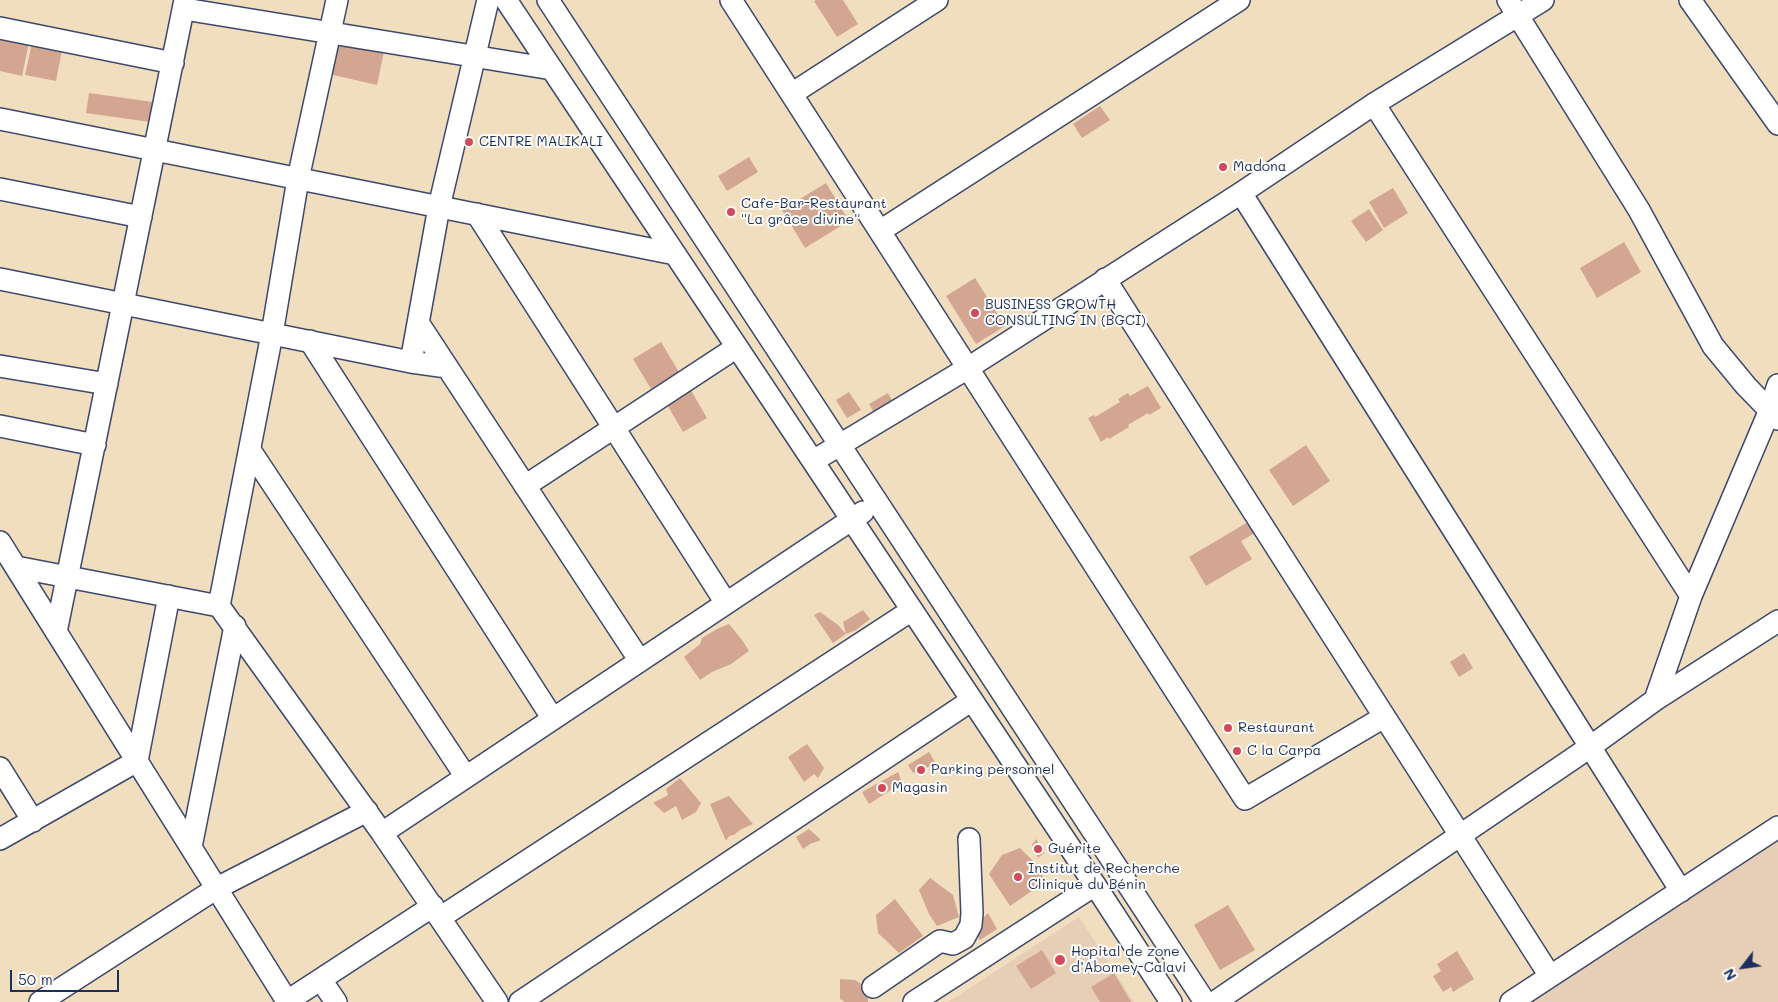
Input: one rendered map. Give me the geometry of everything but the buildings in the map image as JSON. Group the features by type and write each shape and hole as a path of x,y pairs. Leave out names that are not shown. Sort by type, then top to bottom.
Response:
{"street":[{"path":"219,606 272,334 298,179 337,0"},
{"path":"411,362 439,207 488,0"},
{"path":"506,0 1095,885 1170,1002"},
{"path":"548,0 1205,1002"},
{"path":"731,0 1245,799 1384,717"},
{"path":"792,94 937,0"},
{"path":"880,231 1239,0"},
{"path":"813,461 968,368 1241,192 1374,104 1513,8 1543,0"},
{"path":"1690,0 1778,124"},
{"path":"56,632 184,4 330,33 552,69"},
{"path":"1513,8 1639,210 1713,346 1746,386 1774,415"},
{"path":"0,28 173,62"},
{"path":"1374,104 1691,596"},
{"path":"0,120 675,254"},
{"path":"0,190 141,217"},
{"path":"1241,192 1681,891"},
{"path":"477,214 726,603"},
{"path":"0,279 411,362 447,367"},
{"path":"1105,280 1550,976"},
{"path":"419,324 640,661"},
{"path":"310,341 553,719"},
{"path":"525,486 737,347"},
{"path":"0,366 107,384"},
{"path":"1654,700 1691,596 1774,415 1778,385"},
{"path":"0,426 95,444"},
{"path":"250,450 466,777"},
{"path":"382,832 877,502"},
{"path":"0,542 287,1002 437,912 912,610"},
{"path":"16,567 219,606 382,832 497,1002"},
{"path":"0,839 137,761 169,596"},
{"path":"1215,1002 1590,747 1654,700 1778,622"},
{"path":"191,847 235,626"},
{"path":"520,1002 972,700"},
{"path":"0,768 33,821"},
{"path":"40,1002 217,888 367,811"},
{"path":"1511,1002 1778,827"},
{"path":"873,987 940,941 953,944 964,938 970,925 972,913 969,838"},
{"path":"914,1002 1095,885"},
{"path":"321,980 336,1002"}],"shaded area":[{"path":"1778,832 1778,1002 1517,1002"},
{"name":"Hopital de zone d’Abomey-Calavi","path":"1079,917 1134,1002 948,1002"}],"place":[{"name":"CENTRE MALIKALI","path":"469,142"},
{"name":"Madona","path":"1223,167"},
{"name":"Cafe-Bar-Restaurant ''La grâce divine''","path":"731,212"},
{"name":"BUSINESS GROWTH CONSULTING IN (BGCI)","path":"975,313"},
{"name":"Restaurant","path":"1228,728"},
{"name":"C la Carpa","path":"1237,751"},
{"name":"Parking personnel","path":"921,770"},
{"name":"Magasin","path":"882,788"},
{"name":"Guérite","path":"1038,849"},
{"name":"Institut de Recherche Clinique du Bénin","path":"1018,877"},
{"name":"Hopital de zone d’Abomey-Calavi","path":"1060,960"}]}
